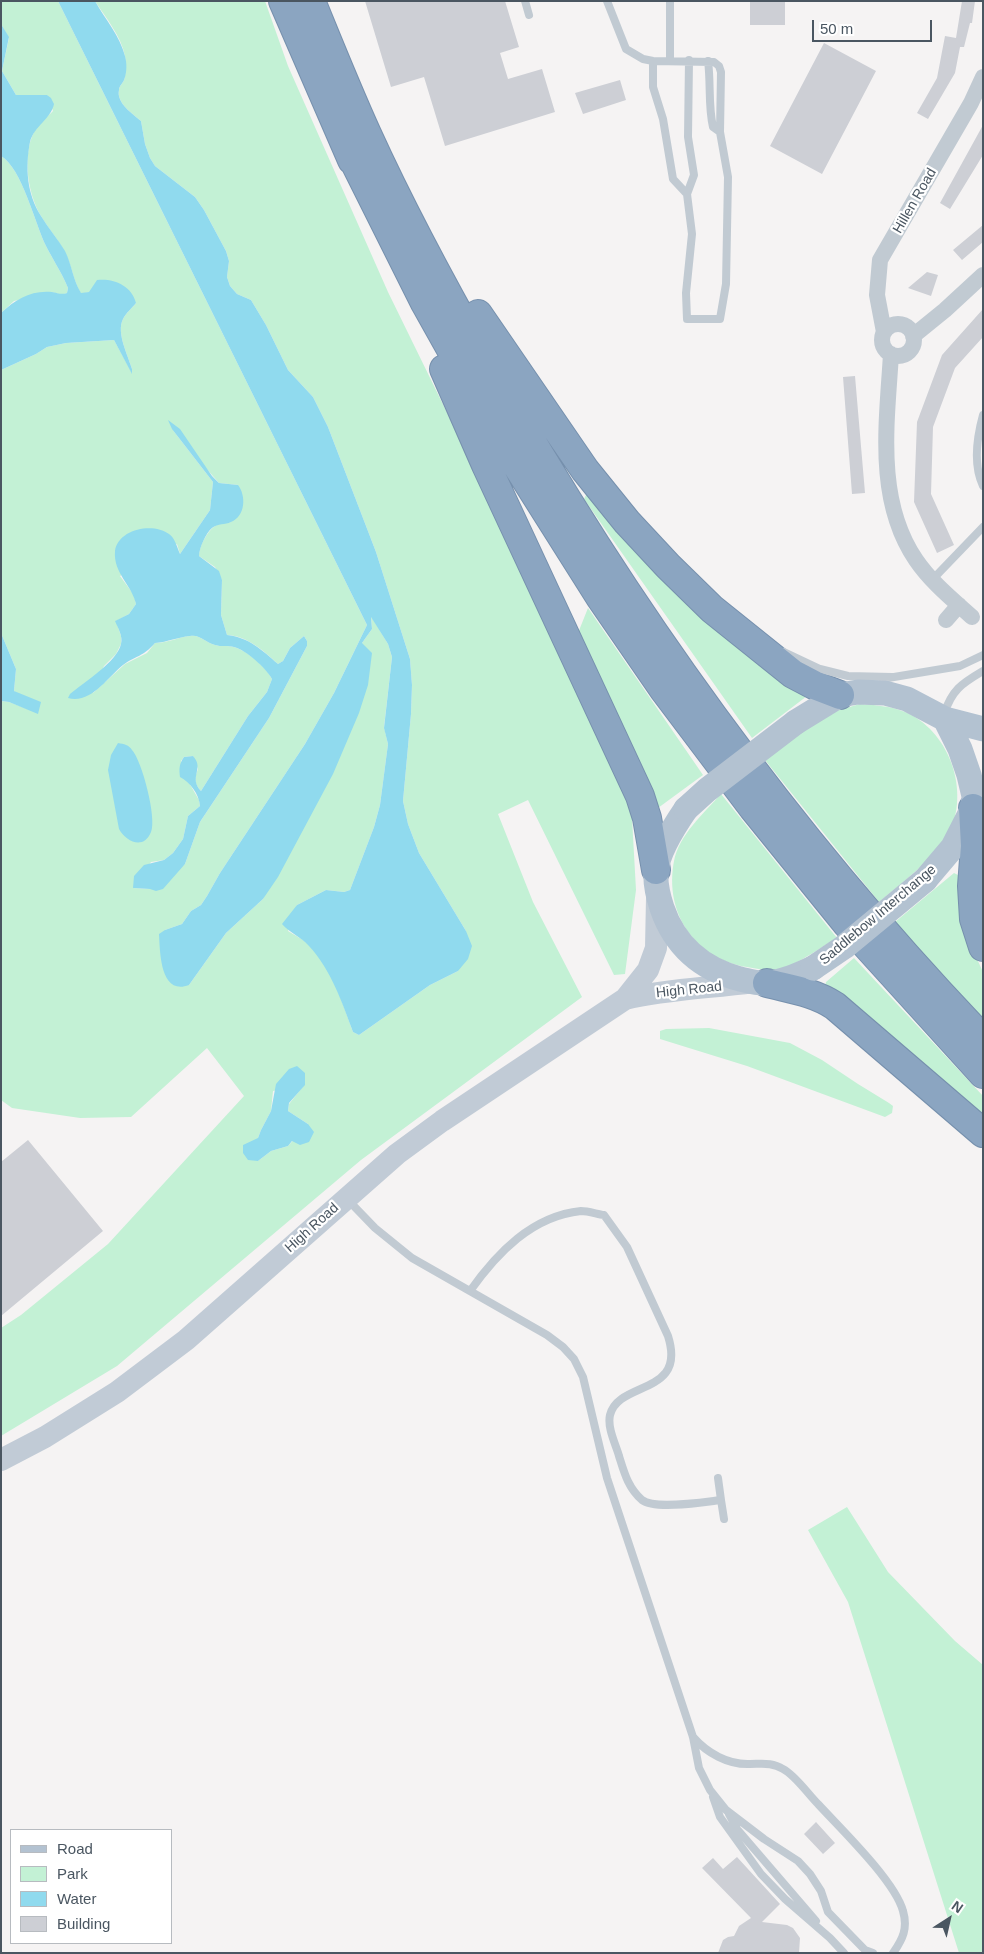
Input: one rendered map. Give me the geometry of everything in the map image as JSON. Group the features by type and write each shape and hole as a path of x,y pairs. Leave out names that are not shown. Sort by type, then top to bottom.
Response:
{"highway":[{"path":"283,1 356,139 446,290 529,440 622,587 688,683 777,800 866,909 942,997 983,1039"},
{"path":"311,1 356,139 486,466 640,796 646,818 656,881"},
{"path":"356,139 585,470 627,522 712,609 793,674 814,685 849,694"},
{"path":"356,139 425,303 500,436 600,597 664,690 753,808 847,924 983,1074"},
{"path":"977,797 972,886 974,919 983,947"},
{"path":"760,983 811,993 835,1006 983,1133"}],"main road":[{"path":"656,881 673,828 686,810 707,790 796,722 849,694 885,693 907,699 944,718 983,729"},
{"path":"944,718 960,749 977,797"},
{"name":"Saddlebow Interchange","path":"656,881 666,920 676,937 690,954 712,969 760,983 791,978 813,968 844,947 925,880 953,847 977,797"}],"street":[{"name":"Hillen Road","path":"972,617 932,580 915,558 903,535 890,497 886,446 891,354 882,342 884,332 877,295 880,260 971,103 983,77"},
{"path":"913,336 983,275"},
{"path":"884,332 898,324 907,328 913,336 914,341 910,351 901,356 891,354"},
{"path":"946,620 959,605"},
{"name":"High Road","path":"1,1460 44,1437 117,1392 170,1352 239,1294 396,1154 442,1121 618,1004 648,970 656,948 656,881"},
{"name":"High Road","path":"618,1004 666,991 697,990 760,983"}],"lane":[{"path":"525,1 529,15"},
{"path":"607,1 626,49 653,61 689,60 708,61 714,62 719,66 721,72 720,132 728,176 726,284 720,319 687,319 686,293 692,234 687,194 694,175 688,138 689,60"},
{"path":"670,1 670,61"},
{"path":"653,61 653,87 663,119 674,179 687,194"},
{"path":"708,61 711,81 710,114 713,127 720,132"},
{"path":"983,415 977,437 978,477 983,486"},
{"path":"932,580 983,527"},
{"path":"712,609 770,644"},
{"path":"779,650 820,669 848,676 892,677 947,669 960,666 983,655"},
{"path":"944,718 954,692 965,681 983,671"},
{"path":"849,694 892,677"},
{"path":"346,1198 392,1244 412,1258 547,1335 563,1347 574,1359 583,1377 608,1478 693,1737 699,1768 710,1790 720,1818 761,1874 785,1899 830,1938"},
{"path":"470,1292 488,1266 506,1247 538,1224 582,1211 604,1215 627,1247 668,1336 672,1349 672,1358 666,1370 656,1382 623,1398 615,1405 610,1416 611,1427 625,1476 643,1501 657,1504 721,1500"},
{"path":"718,1478 724,1519"},
{"path":"693,1737 705,1750 735,1763 766,1762 784,1769 873,1864 893,1890 903,1909 906,1924 903,1939 893,1953"},
{"path":"710,1790 726,1810 737,1829 844,1953"},
{"path":"726,1810 764,1839 798,1861 822,1891 828,1912 865,1950 873,1953"}],"green space":[{"path":"1,1 58,1 367,625 334,693 305,744 220,873 207,896 201,905 191,911 182,924 165,930 189,985 226,933 263,899 362,643 372,629 371,616 388,644 392,657 384,727 388,744 380,805 374,827 350,890 344,892 326,890 297,905 288,931 308,944 324,963 335,985 353,1032 359,1035 430,985 458,971 466,931 419,853 408,824 403,801 411,714 412,685 410,659 376,552 328,427 313,397 288,370 266,325 251,300 237,294 230,286 227,277 229,261 226,251 204,210 195,197 155,166 150,158 145,144 141,121 126,108 119,95 125,71 123,49 113,27 95,1 265,1 288,66 388,292 631,800 636,890 625,974 614,975 528,800 498,814 533,902 582,997 361,1160 117,1366 1,1436 1,1328 21,1315 108,1244 244,1096 207,1048 131,1117 80,1118 12,1108 1,1100 1,701 9,702 38,713 14,691 16,669 1,633 1,370 47,347 66,343 114,340 132,373 122,337 121,325 124,317 136,303 89,292 81,294 64,251 36,207 29,184 29,147 37,127 53,111 47,95 16,95 2,71 9,38 1,24","holes":["172,429 219,483 238,485 231,522 215,526 208,533 199,552 199,556 215,567 222,580 221,615 227,635 248,641 261,649 278,664 283,661 290,648 304,636 307,646 269,718 200,822 185,864 150,889 133,888 151,862 164,860 173,853 183,839 188,816 200,806 181,761 184,757 193,756 198,769 195,778 196,783 201,791 248,716 267,692 272,679 266,670 245,652 232,646 215,645 200,637 190,636 155,643 147,653 125,664 93,693 104,666 116,654 121,644 121,636 116,621 129,614 136,604 134,595 120,576 177,544 180,554 210,510 213,482","305,1084 289,1104 288,1111 308,1124 288,1146 271,1151 258,1161 258,1138 271,1111 273,1091"]},
{"path":"1,156 9,162 22,184 46,246 68,288 67,293 62,295 52,292 14,301 1,313"},
{"path":"589,489 807,696 752,738 584,499"},
{"path":"588,608 703,775 658,808 576,638"},
{"path":"860,704 888,707 905,712 920,720 933,732 943,746 951,761 956,778 956,813 946,839 919,869 879,902 765,760 832,712"},
{"path":"721,794 837,938 790,966 770,970 729,962 712,954 698,944 687,930 679,915 674,898 672,880 677,851 693,825"},
{"path":"954,873 960,876 971,946 983,972 983,1020 895,922"},
{"path":"854,958 983,1096 983,1117 825,986 826,982"},
{"path":"709,1028 790,1043 822,1060 889,1103 893,1106 892,1113 885,1117 747,1066 660,1039 660,1031 666,1029"},
{"path":"847,1507 888,1572 955,1641 983,1665 983,1953 959,1953 848,1602 808,1530"}],"water":[{"path":"58,1 95,1 123,49 126,59 126,71 119,89 119,95 126,108 141,121 145,144 150,158 155,166 195,197 204,210 226,251 229,261 227,277 230,286 237,294 251,300 266,325 288,370 313,397 328,427 376,552 410,659 412,685 411,714 403,801 408,824 419,853 466,931 472,946 468,959 458,971 430,985 359,1035 353,1032 345,1009 324,965 306,943 282,924 297,905 326,890 344,892 350,890 374,827 380,805 388,744 384,728 392,657 388,644 371,617 372,629 362,643 372,653 368,685 359,713 333,774 278,877 263,899 226,933 189,985 179,987 172,984 167,978 161,961 159,934 182,924 191,911 201,905 305,744 334,693 367,625"},
{"path":"1,24 9,37 2,71 16,95 47,95 54,104 50,114 35,131 30,142 28,180 36,208 65,251 81,293 89,292 97,280 110,280 121,284 134,297 136,303 127,313 121,325 123,344 132,374 114,340 66,343 47,347 1,370 1,313 24,296 37,292 65,294 68,288 46,246 22,184 9,162 1,156"},
{"path":"168,420 180,429 212,476 219,483 238,485 241,489 243,505 240,515 231,522 212,528 205,537 199,553 199,556 219,571 222,580 221,615 227,635 248,641 278,664 283,661 290,648 304,636 307,646 269,718 200,822 185,864 163,889 156,891 133,888 134,876 144,865 164,860 173,853 183,839 188,816 200,806 198,797 193,789 180,777 182,760 184,757 193,756 197,765 197,786 201,791 248,716 267,692 272,679 255,660 239,649 232,646 215,645 200,637 190,636 155,643 143,654 123,665 91,694 76,699 68,698 70,694 107,665 113,658 121,644 120,632 115,621 129,614 136,604 115,559 115,551 122,537 146,528 162,530 171,536 180,554 210,510 213,482 172,429"},
{"path":"1,633 16,669 14,691 41,702 38,714 9,702 1,701"},
{"path":"118,743 129,747 136,756 144,777 150,803 152,815 151,832 148,838 140,842 130,840 119,829 108,770 111,755"},
{"path":"297,1066 305,1073 305,1085 289,1103 288,1111 308,1124 314,1132 309,1142 300,1145 292,1141 288,1146 271,1151 258,1161 248,1160 243,1153 243,1145 258,1138 271,1111 276,1084 289,1069"}],"building":[{"path":"365,1 505,1 519,47 500,53 508,79 542,69 555,112 445,146 424,77 391,87"},
{"path":"750,1 785,1 785,25 750,25"},
{"path":"962,1 975,1 972,23 970,23 964,47 960,47 955,73 928,119 917,113 937,78 945,36 956,38"},
{"path":"824,43 876,71 822,174 770,146"},
{"path":"620,80 626,100 583,114 575,93"},
{"path":"983,125 983,155 950,209 940,203"},
{"path":"983,225 983,242 962,260 953,250"},
{"path":"927,272 938,275 931,296 908,288"},
{"path":"983,309 983,337 955,368 933,427 931,494 954,545 937,553 914,502 917,422 942,355"},
{"path":"855,376 865,493 852,494 843,377"},
{"path":"28,1140 103,1231 1,1316 1,1162"},
{"path":"816,1822 835,1843 823,1854 804,1834"},
{"path":"737,1857 780,1904 762,1922 787,1925 793,1928 800,1938 799,1953 718,1953 723,1940 734,1936 739,1926 751,1918 702,1868 713,1858 723,1869"}]}
